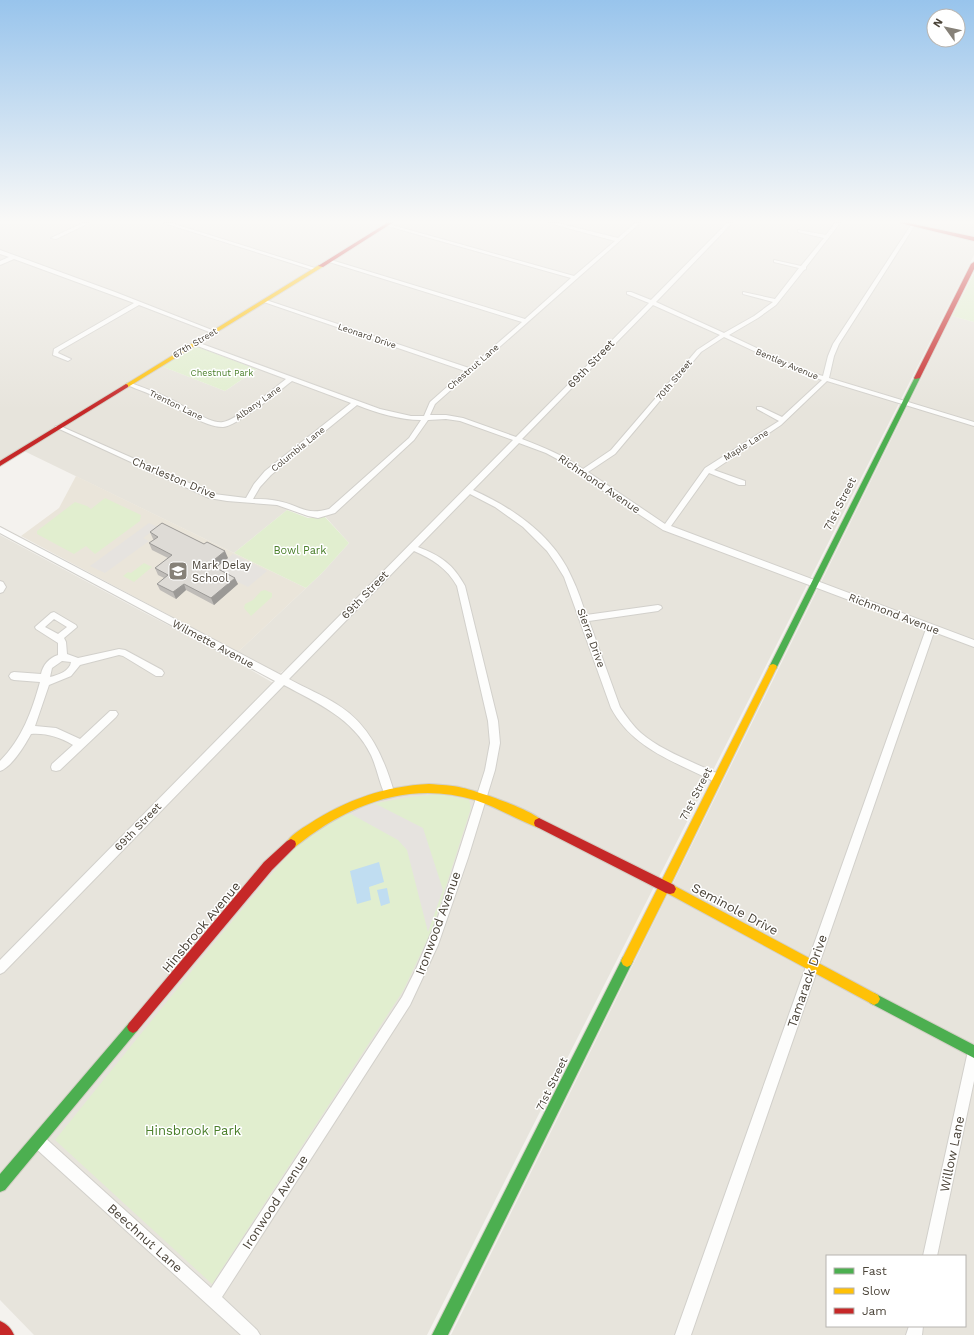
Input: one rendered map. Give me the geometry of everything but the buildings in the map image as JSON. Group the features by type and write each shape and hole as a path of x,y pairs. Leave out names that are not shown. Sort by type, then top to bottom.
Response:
{"street":[{"path":"91,285 214,332"},
{"name":"67th Street","path":"0,464 289,285"},
{"path":"409,285 526,321"},
{"name":"Chestnut Lane","path":"318,515 332,511 412,439 426,418 432,402 568,285"},
{"name":"69th Street","path":"0,968 669,285"},
{"name":"70th Street","path":"582,473 599,463 613,452 694,356 704,347 723,335 761,314 777,301 790,285"},
{"path":"825,380 831,356 836,344 874,285"},
{"name":"71st Street","path":"440,1335 963,285"},
{"name":"Bentley Avenue","path":"629,293 653,302 789,367 825,380 974,424"},
{"path":"745,293 777,301"},
{"name":"Leonard Drive","path":"264,301 469,370"},
{"path":"68,359 55,354 56,350 139,303"},
{"name":"Richmond Avenue","path":"194,344 389,414 411,418 446,417 461,419 517,439 558,456 650,520 666,528 974,644"},
{"name":"Albany Lane","path":"223,424 235,420 292,379"},
{"name":"Maple Lane","path":"666,528 708,470 783,420 825,380"},
{"name":"Trenton Lane","path":"129,384 166,399 183,410 213,423 223,424"},
{"name":"Columbia Lane","path":"248,501 257,486 268,473 356,403"},
{"name":"Maple Lane","path":"759,408 783,420"},
{"name":"Charleston Drive","path":"58,427 219,498 278,503 304,514 318,515"},
{"name":"Maple Lane","path":"708,470 742,483"},
{"name":"Sierra Drive","path":"468,490 502,507 532,530 560,561 568,577 616,708 630,728 656,749 717,778"},
{"name":"Wilmette Avenue","path":"0,530 334,708 358,726 369,741 378,758 389,792"},
{"name":"Ironwood Avenue","path":"212,1299 397,1014 415,983 436,935 493,756 495,734 489,702 461,586 453,571 445,563 412,547"},
{"path":"0,584 2,587 0,590"},
{"path":"584,619 658,608"},
{"name":"Tamarack Drive","path":"683,1335 931,628"},
{"path":"58,638 62,642 63,657"},
{"path":"76,662 119,652 125,653 159,674"},
{"path":"0,767 15,752 29,730 37,710 47,668 50,664 63,657 71,658 76,662"},
{"path":"14,676 45,680 65,676 73,669 76,662"},
{"path":"56,767 113,714"},
{"path":"29,730 56,731 80,744"},
{"name":"Hinsbrook Avenue","path":"0,1185 268,866 308,829 330,815 353,804 389,792 437,789 451,790 481,797"},
{"name":"Seminole Drive","path":"481,797 506,806 663,886 974,1051"},
{"name":"Willow Lane","path":"930,1255 974,1051"},
{"name":"Beechnut Lane","path":"38,1141 252,1335"},
{"path":"0,1329 6,1335"}],"shaded area":[{"path":"0,285 286,285 0,461"},
{"path":"292,285 665,285 290,666 280,673 273,671 238,652 322,573 349,543 321,512 310,513 292,506 234,553 24,451 161,366 225,391 262,366 206,345 203,343 205,339"},
{"path":"672,285 959,285 427,1335 34,1335 0,1300 0,535 229,657 280,687"},
{"path":"952,316 974,322 974,1335 451,1335"},
{"name":"Mark Delay School","path":"76,476 306,588 238,652 21,536 59,508"},
{"path":"149,523 158,527 143,538 149,541 105,573 90,566"},
{"path":"233,554 267,571 248,587 214,570"},
{"path":"374,803 423,828 443,890 428,932 407,850 398,840 349,813"}],"green space":[{"path":"968,285 974,285 974,322 952,316"},
{"name":"Chestnut Park","path":"198,347 257,369 225,391 161,366 191,349"},
{"path":"105,498 141,515 140,521 95,554 86,546 74,554 37,534 37,531 75,502 91,509"},
{"name":"Bowl Park","path":"287,510 308,518 324,516 349,543 322,573 306,588 234,553"},
{"path":"144,563 152,567 134,582 123,576 128,572 131,573"},
{"path":"265,590 272,593 272,597 251,616 244,608 245,604 253,600 261,591"},
{"name":"Hinsbrook Park","path":"440,794 469,800 471,808 432,930 403,991 212,1284 55,1140 224,931 293,849 333,820 371,804 410,797"}],"water":[{"path":"379,862 384,882 369,887 371,900 357,904 350,871"},
{"path":"387,888 390,903 381,906 377,890"}],"traffic: fast":[{"path":"773,667 917,378"},
{"path":"440,1335 627,961"},
{"path":"874,999 974,1052"},
{"path":"0,1185 133,1027"}],"traffic: slow":[{"path":"126,386 290,285"},
{"path":"627,961 773,667"},
{"path":"291,844 308,831 345,808 386,793 408,789 429,788 463,792 496,803 539,823"},
{"path":"670,889 874,999"}],"traffic: jam":[{"path":"917,378 963,285"},
{"path":"0,464 126,386"},
{"path":"539,823 670,889"},
{"path":"133,1027 268,866 291,844"},
{"path":"0,1329 6,1335"}],"place":[{"name":"Mark Delay School","path":"178,571"}]}
